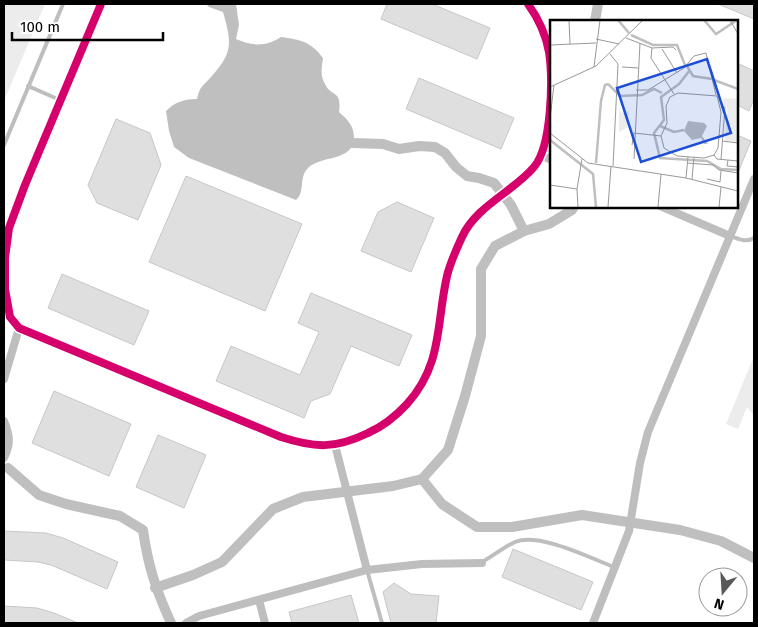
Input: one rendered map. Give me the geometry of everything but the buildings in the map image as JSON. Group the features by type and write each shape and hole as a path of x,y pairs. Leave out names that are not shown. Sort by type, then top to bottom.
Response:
{"street":[{"path":"101,4 6,227 4,289 10,317 19,328 281,437 304,444 335,445 354,440 394,418 412,398 428,374 436,347 447,276 453,256 463,234 476,217 534,167 542,156 548,127 550,97"},
{"path":"528,4 543,32 549,52 550,67"},
{"path":"542,156 550,159"},
{"path":"593,623 629,532 640,462 648,432 754,178"},
{"path":"665,208 730,236"},
{"path":"4,379 19,328"},
{"path":"4,421 10,435 4,458"},
{"path":"335,445 368,570"},
{"path":"186,623 199,616 368,570 422,564 482,562"},
{"path":"259,600 265,623"}],"lane":[{"path":"4,145 63,4"},
{"path":"28,86 60,100"},
{"path":"730,236 743,241 754,238"},
{"path":"482,562 516,542 529,539 544,541 616,568"},
{"path":"368,570 382,623"}],"shaded area":[{"path":"4,4 45,4 4,101"},
{"path":"206,4 236,4 239,25 236,39 248,43 264,44 281,37 294,39 305,42 323,58 323,79 327,87 337,96 340,105 339,112 350,124 354,138 352,146 342,155 321,161 308,168 303,176 301,193 296,200 189,158 174,147 166,111 180,102 197,99 199,91 223,61 229,47 228,32 223,12"},
{"path":"754,356 754,416 747,407 738,429 726,424"}],"waterway":[{"path":"595,20 598,4"},
{"path":"353,143 383,144 399,149 419,146 435,147 445,153 456,167 467,176 494,183 511,205 524,231"},
{"path":"155,588 193,575 222,562 273,509 303,497 393,486 422,479 448,450 465,396 481,336 481,269 495,246 524,231 549,224 573,208"},
{"path":"8,468 39,495 66,504 120,516 143,530 153,578 171,623"},
{"path":"422,479 442,504 477,527 512,527 582,515 680,530 721,541 754,558"}],"cycle path":[{"path":"101,4 25,185 9,228 5,258 5,289 10,317 19,328 281,437 304,443 325,445 356,438 389,421 407,404 419,389 433,359 447,276 451,261 462,237 476,216 534,167 540,157 544,144 550,112"},
{"path":"528,4 544,33 550,64"}]}
